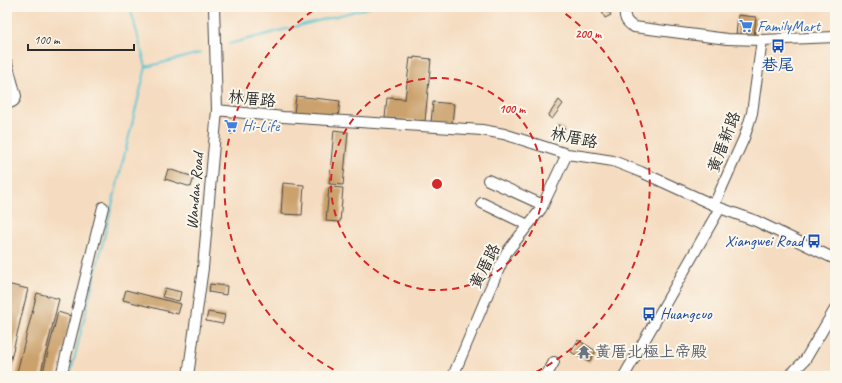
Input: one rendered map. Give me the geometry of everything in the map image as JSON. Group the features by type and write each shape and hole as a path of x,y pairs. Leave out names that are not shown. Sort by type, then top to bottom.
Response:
{"street":[{"name":"Wandan Road","path":"188,376 203,268 217,110 214,7"},
{"path":"625,7 625,16 628,24 634,28 727,39 762,40 835,37"},
{"name":"黃厝新路","path":"717,206 744,138 752,113 762,40"},
{"path":"7,64 16,96 15,100 7,104"},
{"name":"林厝路","path":"217,110 283,117 482,130 504,134 567,154 613,161 717,206 756,221 835,260"},
{"name":"黃厝路","path":"453,376 506,253 541,209 567,154"},
{"path":"488,180 543,205"},
{"path":"482,203 528,225"},
{"path":"624,376 717,206"},
{"path":"61,376 103,207"},
{"path":"789,376 805,360 835,309"},
{"path":"546,376 554,362"}],"building":[{"path":"608,10 611,15 605,18 602,12"},
{"name":"FamilyMart","path":"738,15 756,17 754,37 736,35"},
{"path":"414,57 431,59 425,121 385,118 387,98 405,99 410,58 414,59"},
{"path":"296,96 340,101 338,118 294,113"},
{"path":"559,100 563,104 552,119 548,116"},
{"path":"433,102 454,104 452,124 431,123"},
{"path":"558,125 565,129 561,138 553,134"},
{"path":"334,130 348,132 343,185 329,184"},
{"path":"582,134 590,134 589,144 581,143"},
{"path":"168,169 194,177 191,187 165,179"},
{"path":"283,183 304,185 302,215 281,214"},
{"path":"329,187 343,188 340,222 326,221"},
{"path":"7,284 28,289 8,371 7,371"},
{"path":"210,284 227,286 226,295 209,292"},
{"path":"165,288 181,292 179,301 162,297"},
{"path":"126,290 181,304 178,314 123,300"},
{"path":"37,293 59,299 40,376 16,376"},
{"path":"58,312 71,316 56,376 42,376"},
{"path":"208,312 225,315 223,324 206,321"},
{"name":"黃厝北極上帝殿","path":"578,340 596,351 589,362 571,352"}],"waterway":[{"path":"70,376 146,67 130,7"},
{"path":"229,44 371,7"},
{"path":"146,67 200,53"}],"place":[{"name":"FamilyMart","path":"746,26"},
{"name":"巷尾","path":"778,46"},
{"name":"Hi-Life","path":"231,126"},
{"name":"Xiangwei Road","path":"814,241"},
{"name":"Huangcuo","path":"649,314"},
{"name":"黃厝北極上帝殿","path":"584,352"}]}
